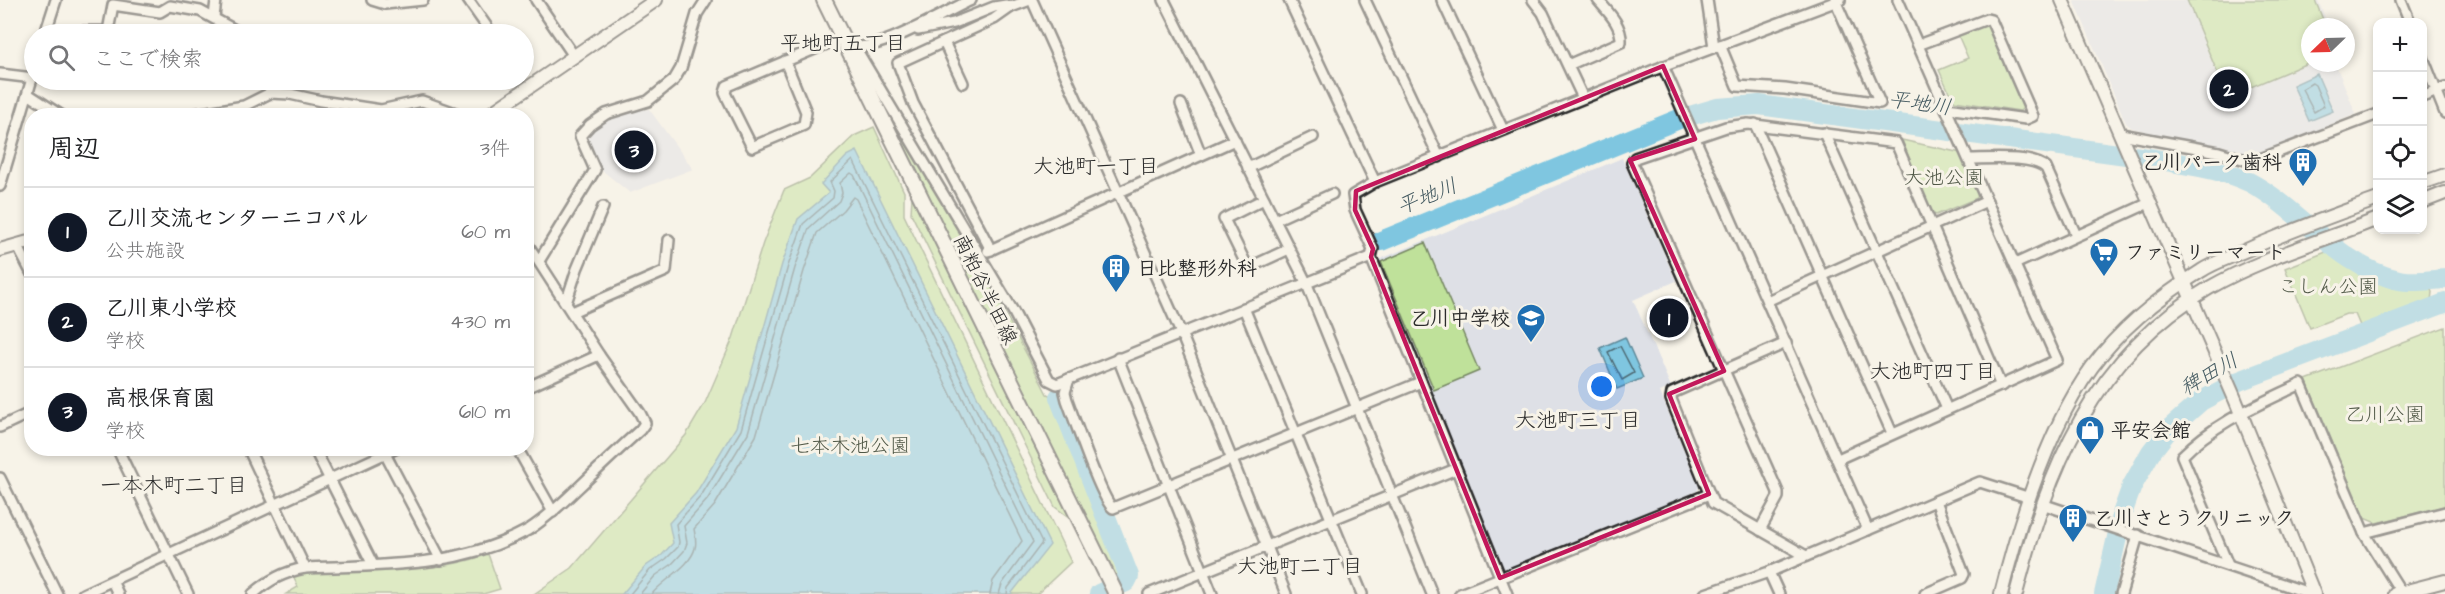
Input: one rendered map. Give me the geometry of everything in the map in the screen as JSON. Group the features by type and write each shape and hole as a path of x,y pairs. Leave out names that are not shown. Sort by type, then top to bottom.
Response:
{"main road":[{"name":"南粕谷半田線","path":"824,0 848,42 959,278 1114,590"}],"street":[{"path":"49,24 56,0"},
{"path":"214,18 216,0"},
{"path":"372,0 395,3 423,0"},
{"path":"468,0 485,24"},
{"path":"536,0 574,56"},
{"path":"534,78 574,56 655,0"},
{"path":"539,261 595,170 580,136 590,125 606,114 648,101 674,80 681,68 697,14 706,0"},
{"path":"910,32 971,0"},
{"path":"991,250 913,103 898,63 994,19 1011,7 1031,0 1181,333 1286,594"},
{"path":"1164,0 1306,282 1432,594"},
{"path":"1289,0 1375,182"},
{"path":"1365,0 1439,157"},
{"path":"1442,0 1503,130"},
{"path":"1533,0 1543,14 1583,98"},
{"path":"1568,65 1621,42 1622,38 1613,16 1598,0"},
{"path":"1507,594 1371,257 1373,249 1355,210 1353,195 1375,182 1503,130 1663,66 1717,46 1837,0 1880,103 1785,89 1737,86 1717,46 1707,0"},
{"path":"1838,459 2057,360 1898,0"},
{"path":"2062,0 2183,284 2235,399 2313,594"},
{"path":"2401,0 2408,18"},
{"path":"109,24 113,5 160,12 170,6 200,11 224,24"},
{"path":"785,62 806,112 804,125 752,147 725,93 727,86 785,62 848,42 954,23 994,7 1011,7"},
{"path":"1918,45 1988,19 1991,20 2033,116 2026,119 1947,108"},
{"path":"848,42 980,255 1053,382 1069,379 1371,257"},
{"path":"944,42 963,83"},
{"path":"2427,64 2441,90 2445,113"},
{"path":"1663,66 1868,530"},
{"path":"0,74 24,75"},
{"path":"0,186 29,90"},
{"path":"496,108 518,90"},
{"path":"232,108 244,106 270,93 290,94 368,108"},
{"path":"28,94 50,108"},
{"path":"390,108 422,101 442,108"},
{"path":"1181,104 1201,155"},
{"path":"2123,140 2210,150 2252,162 2373,116"},
{"path":"1755,124 1892,433"},
{"path":"1760,530 1778,497 1778,492 1632,162 1635,158 1693,134 1755,124 1896,143 2001,386"},
{"path":"1824,133 1947,409"},
{"path":"1248,168 1313,137"},
{"path":"980,255 1235,140"},
{"path":"1970,159 2012,159 2042,164 2046,168 2076,235"},
{"path":"2427,181 2445,175"},
{"path":"2427,200 2445,193"},
{"path":"1275,220 1332,194"},
{"path":"1264,199 1224,219 1248,268 1289,249"},
{"path":"1767,301 1875,250 1988,201"},
{"path":"2001,594 2030,498 2054,435 2077,390 2092,367 2137,319 2202,270 2294,230 2373,201"},
{"path":"2015,264 2149,203"},
{"path":"569,307 577,269 603,207"},
{"path":"2016,594 2042,504 2069,439 2094,398 2148,333 2191,300 2254,266 2373,221"},
{"path":"569,307 666,271 669,240"},
{"path":"0,250 24,243"},
{"path":"17,245 24,259"},
{"path":"253,594 265,583 287,572 305,568 426,563 470,555 528,530 553,512 645,423 534,254"},
{"path":"1244,308 1362,594"},
{"path":"1786,343 1672,393 1671,399 1713,503 1806,556"},
{"path":"534,384 599,355"},
{"path":"1118,358 1212,594"},
{"path":"1069,379 1065,392 1067,400 1109,506 1113,508 1421,382"},
{"path":"2228,565 2182,456 2197,441 2240,414 2301,384 2364,533 2398,593 2445,581"},
{"path":"0,427 24,416"},
{"path":"121,456 188,594"},
{"path":"252,456 305,568"},
{"path":"318,456 373,565"},
{"path":"84,594 330,480 375,456"},
{"path":"387,456 441,560"},
{"path":"522,456 553,512"},
{"path":"1149,594 1456,469"},
{"path":"0,478 3,493 57,594"},
{"path":"1705,594 1769,572 1980,482 2030,498"},
{"path":"1460,594 1709,494"},
{"path":"1925,594 1962,578 1964,574 1936,501"},
{"path":"2042,504 2313,594"},
{"path":"2364,533 2445,512"},
{"path":"2121,594 2135,534"},
{"path":"1769,572 1779,594"},
{"path":"112,581 118,594"}],"highlighted area":[{"path":"1663,66 1695,139 1630,160 1724,371 1669,394 1709,494 1500,578 1371,257 1373,249 1355,210 1356,191"}],"shaded area":[{"path":"2074,0 2318,0 2325,18 2301,18 2301,72 2339,72 2356,114 2251,158 2132,128 2126,123"},
{"path":"649,109 693,169 630,193 593,163 583,137 586,132 613,115"},
{"name":"乙川中学校","path":"1622,158 1676,281 1633,300 1671,387 1660,392 1699,487 1697,491 1516,568 1504,569 1497,560 1378,260"}],"green space":[{"path":"2187,0 2315,0 2322,18 2301,18 2301,66 2239,92 2220,79"},
{"path":"1985,24 1989,26 2023,108 2020,111 1955,101 1939,70 1968,58 1958,35"},
{"path":"870,81 962,235 1047,394 1056,398 1124,574 1116,582"},
{"name":"七本木池公園","path":"874,127 904,192 904,215 1071,562 1037,594 534,594 572,568 686,435 705,403 733,338 763,243 784,190 810,178 854,136"},
{"name":"大池公園","path":"1902,140 1961,153 1978,194 1977,198 1936,215 1931,213"},
{"path":"912,197 1070,518 1055,507 911,213"},
{"path":"1425,243 1479,371 1434,390 1381,262"},
{"name":"こしん公園","path":"2331,250 2366,270 2401,285 2429,285 2432,292 2431,301 2361,328 2355,314 2346,314 2310,328 2285,268"},
{"name":"乙川公園","path":"2445,327 2445,506 2376,523 2364,518 2306,380"},
{"path":"488,554 500,589 483,594 286,594 298,587 293,576 302,573 421,568 467,561"}],"water":[{"path":"2317,74 2333,111 2309,121 2293,85"},
{"name":"七本木池公園","path":"857,151 1050,545 1011,594 622,594 646,566 662,555 673,543 669,523 696,493 736,427 782,264 798,219 829,193 821,184 847,156"},
{"path":"1625,337 1643,378 1617,389 1600,348"}],"waterway":[{"name":"平地川","path":"1381,241 1679,119 1717,108 1759,105 2155,159 2215,170 2238,177 2268,193 2338,250 2377,273 2404,281 2445,279"},
{"name":"稗田川","path":"2104,594 2123,511 2132,486 2151,452 2169,429 2201,401 2239,381 2445,303"},
{"name":"平地川","path":"1059,397 1129,576 1126,582 1099,594"}],"place":[{"name":"乙川東小学校","path":"2229,89"},
{"name":"高根保育園","path":"634,150"},
{"name":"乙川パーク歯科","path":"2303,188"},
{"name":"ファミリーマート","path":"2104,278"},
{"name":"日比整形外科","path":"1116,294"},
{"name":"乙川交流センターニコパル","path":"1669,318"},
{"name":"乙川中学校","path":"1531,344"},
{"name":"平安会館","path":"2090,456"},
{"name":"乙川さとうクリニック","path":"2073,544"}],"district":[{"name":"平地町五丁目","path":"843,43"},
{"name":"大池町一丁目","path":"1096,166"},
{"name":"大池町四丁目","path":"1933,371"},
{"name":"大池町三丁目","path":"1578,420"},
{"name":"一本木町二丁目","path":"174,485"},
{"name":"大池町二丁目","path":"1300,566"}]}
